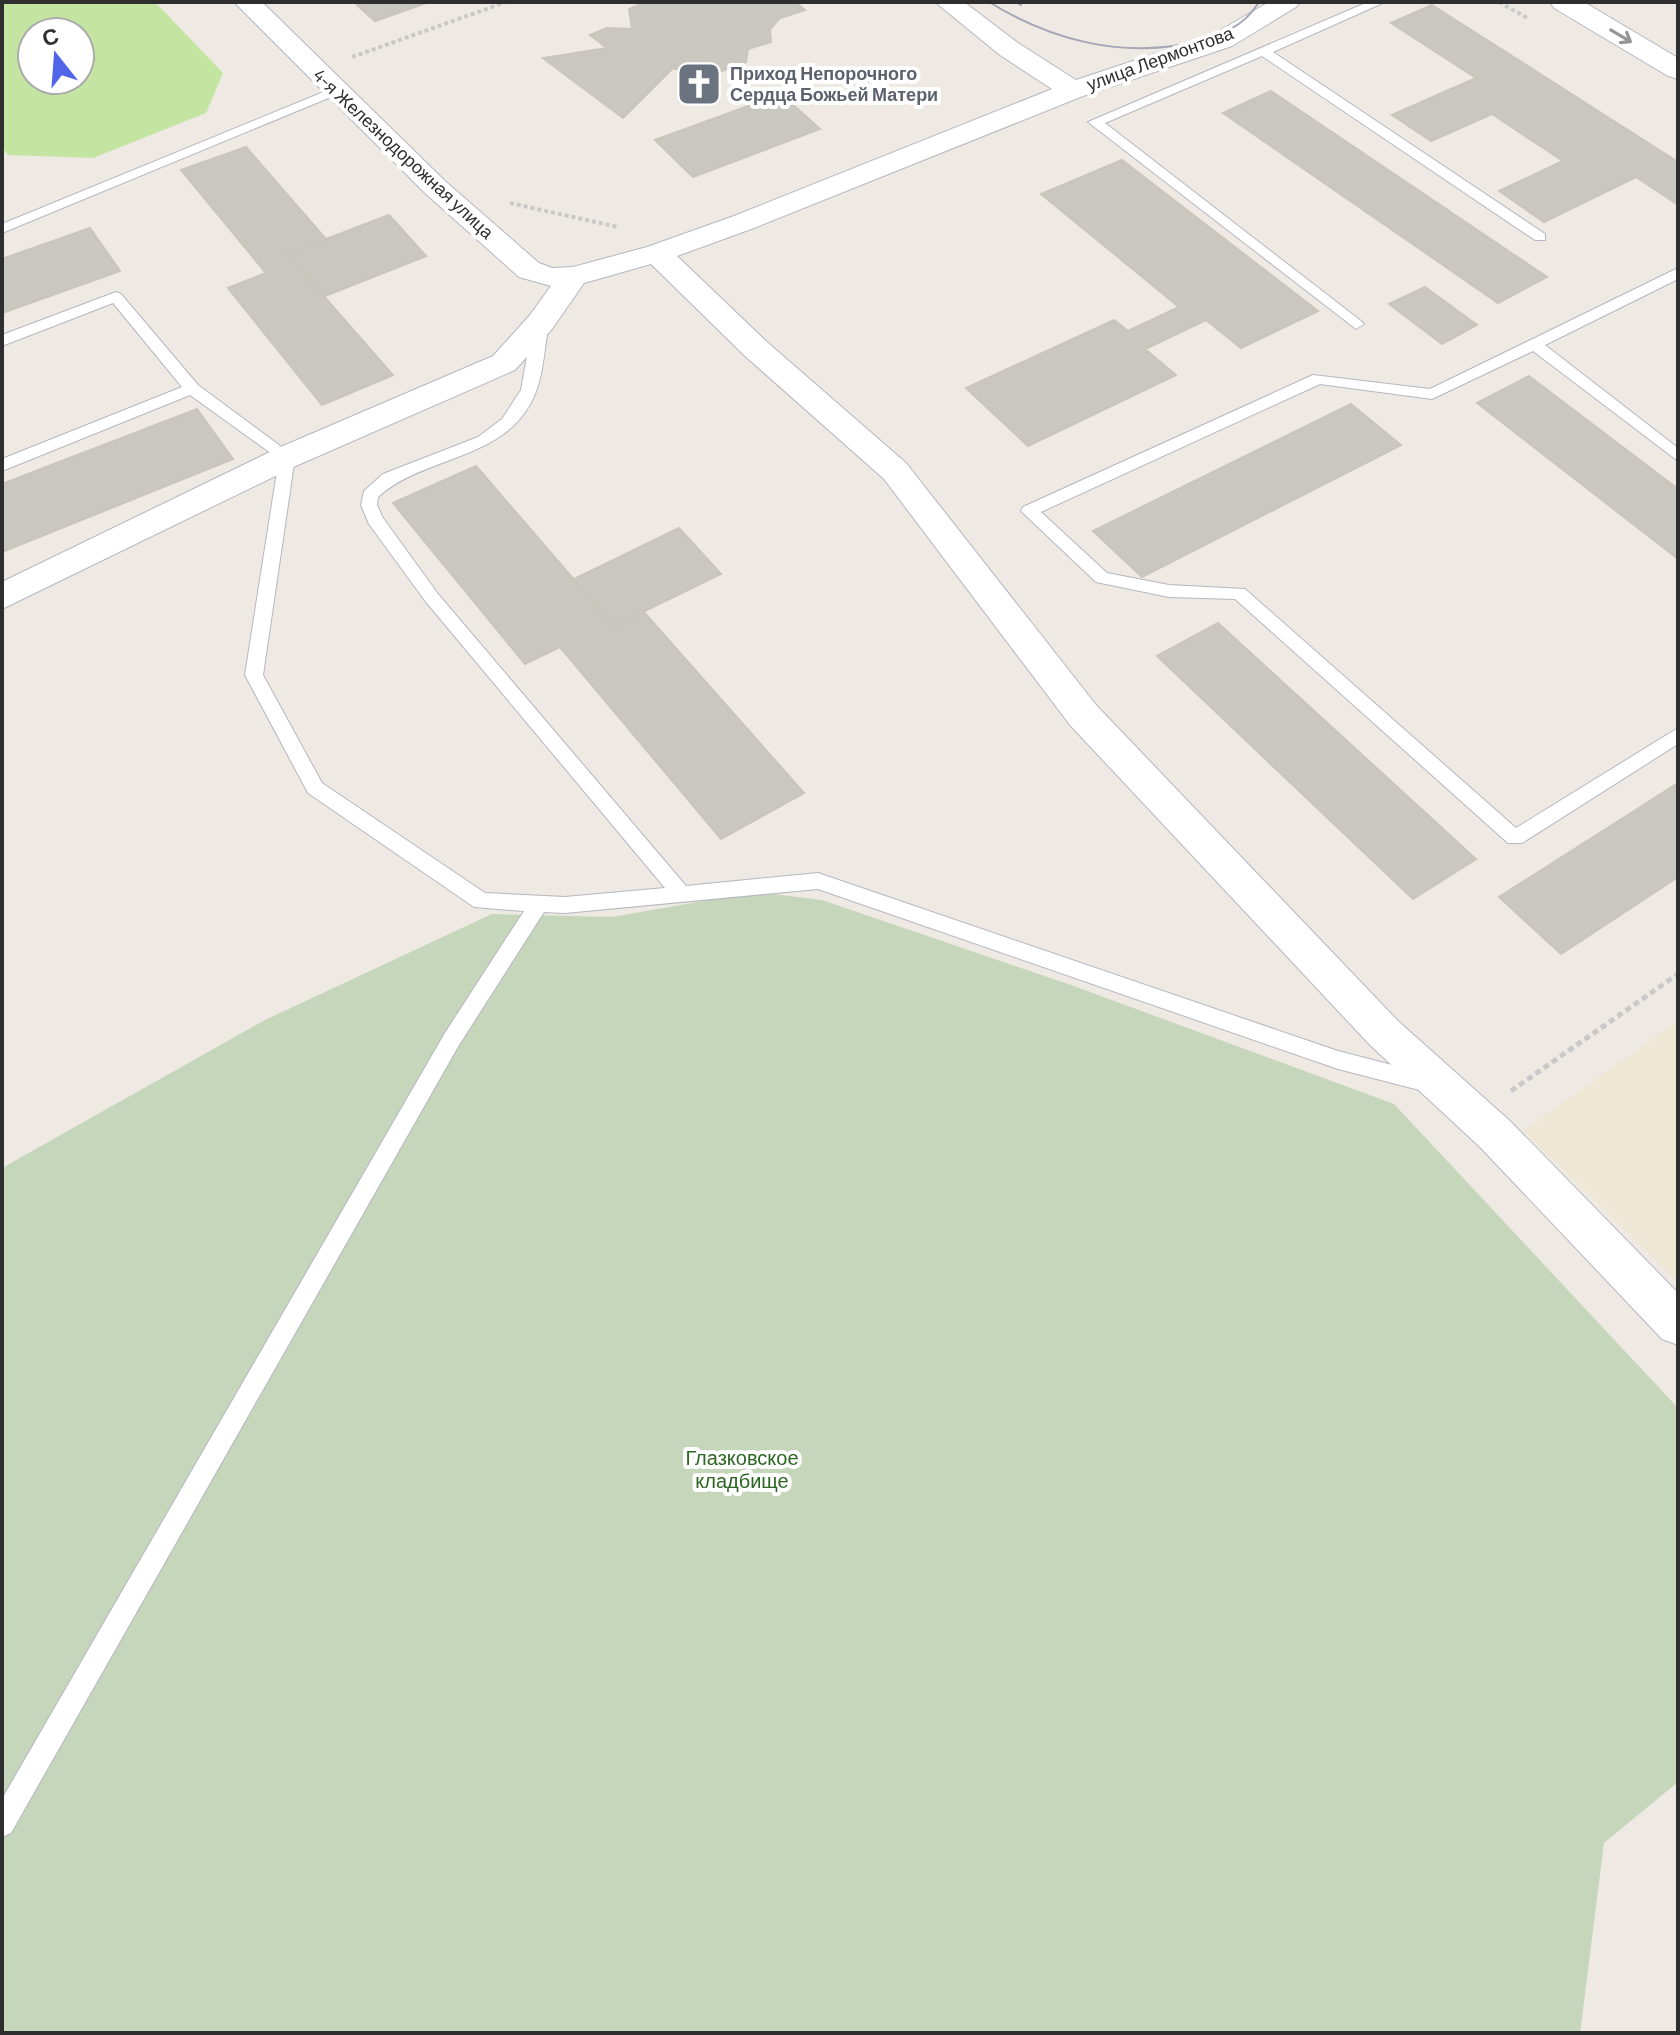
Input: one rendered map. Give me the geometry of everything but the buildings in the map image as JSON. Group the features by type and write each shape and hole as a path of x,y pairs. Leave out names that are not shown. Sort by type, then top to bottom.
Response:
{"main road":[{"path":"1564,2 1678,70"}],"street":[{"name":"4-я Железнодорожная улица","path":"247,2 435,187 529,270 550,277 574,276"},
{"path":"948,2 1009,49 1073,90"},
{"name":"улица Лермонтова","path":"574,276 644,242 744,222 1073,90 1223,40 1287,2"},
{"path":"1009,49 1134,72"},
{"path":"644,242 756,349 895,471 1083,715 1384,1033 1474,1116 1678,1324"},
{"path":"2,597 287,457 504,363 541,322 574,276"}],"lane":[{"path":"1356,324 1095,122 1379,2"},
{"path":"1264,52 1540,237"},
{"path":"2,229 336,92"},
{"path":"1678,273 1432,394 1318,379 1029,511 1102,578 1169,591 1239,593 1515,838 1678,735"},
{"path":"2,341 116,297 192,389 287,457 254,675 315,788 481,901 565,905 818,881 1338,1060 1444,1088"},
{"path":"541,322 529,390 508,423 484,441 389,478 370,495 369,505 375,520 432,598 681,893"},
{"path":"1534,344 1678,456"},
{"path":"2,465 192,389"},
{"path":"2,1824 452,1039 539,904"}],"path":[{"path":"355,56 506,2"},
{"path":"435,187 644,242"},
{"path":"1474,1116 1678,974"}],"shaded area":[{"path":"1678,1021 1678,1282 1524,1131"}],"green space":[{"path":"2,2 155,2 223,73 206,113 93,158 8,155 2,147"},
{"name":"Глазковское кладбище","path":"755,892 822,900 1071,985 1394,1104 1678,1408 1678,1782 1604,1843 1580,2033 2,2033 2,1168 265,1020 492,914 612,917"}],"tram line":[{"path":"989,2 1062,36 1088,43 1140,48 1167,47 1222,33 1239,24 1259,2"},
{"path":"1016,2 1021,5"}],"place":[{"name":"Приход Непорочного Сердца Божьей Матери","path":"699,84"}]}
